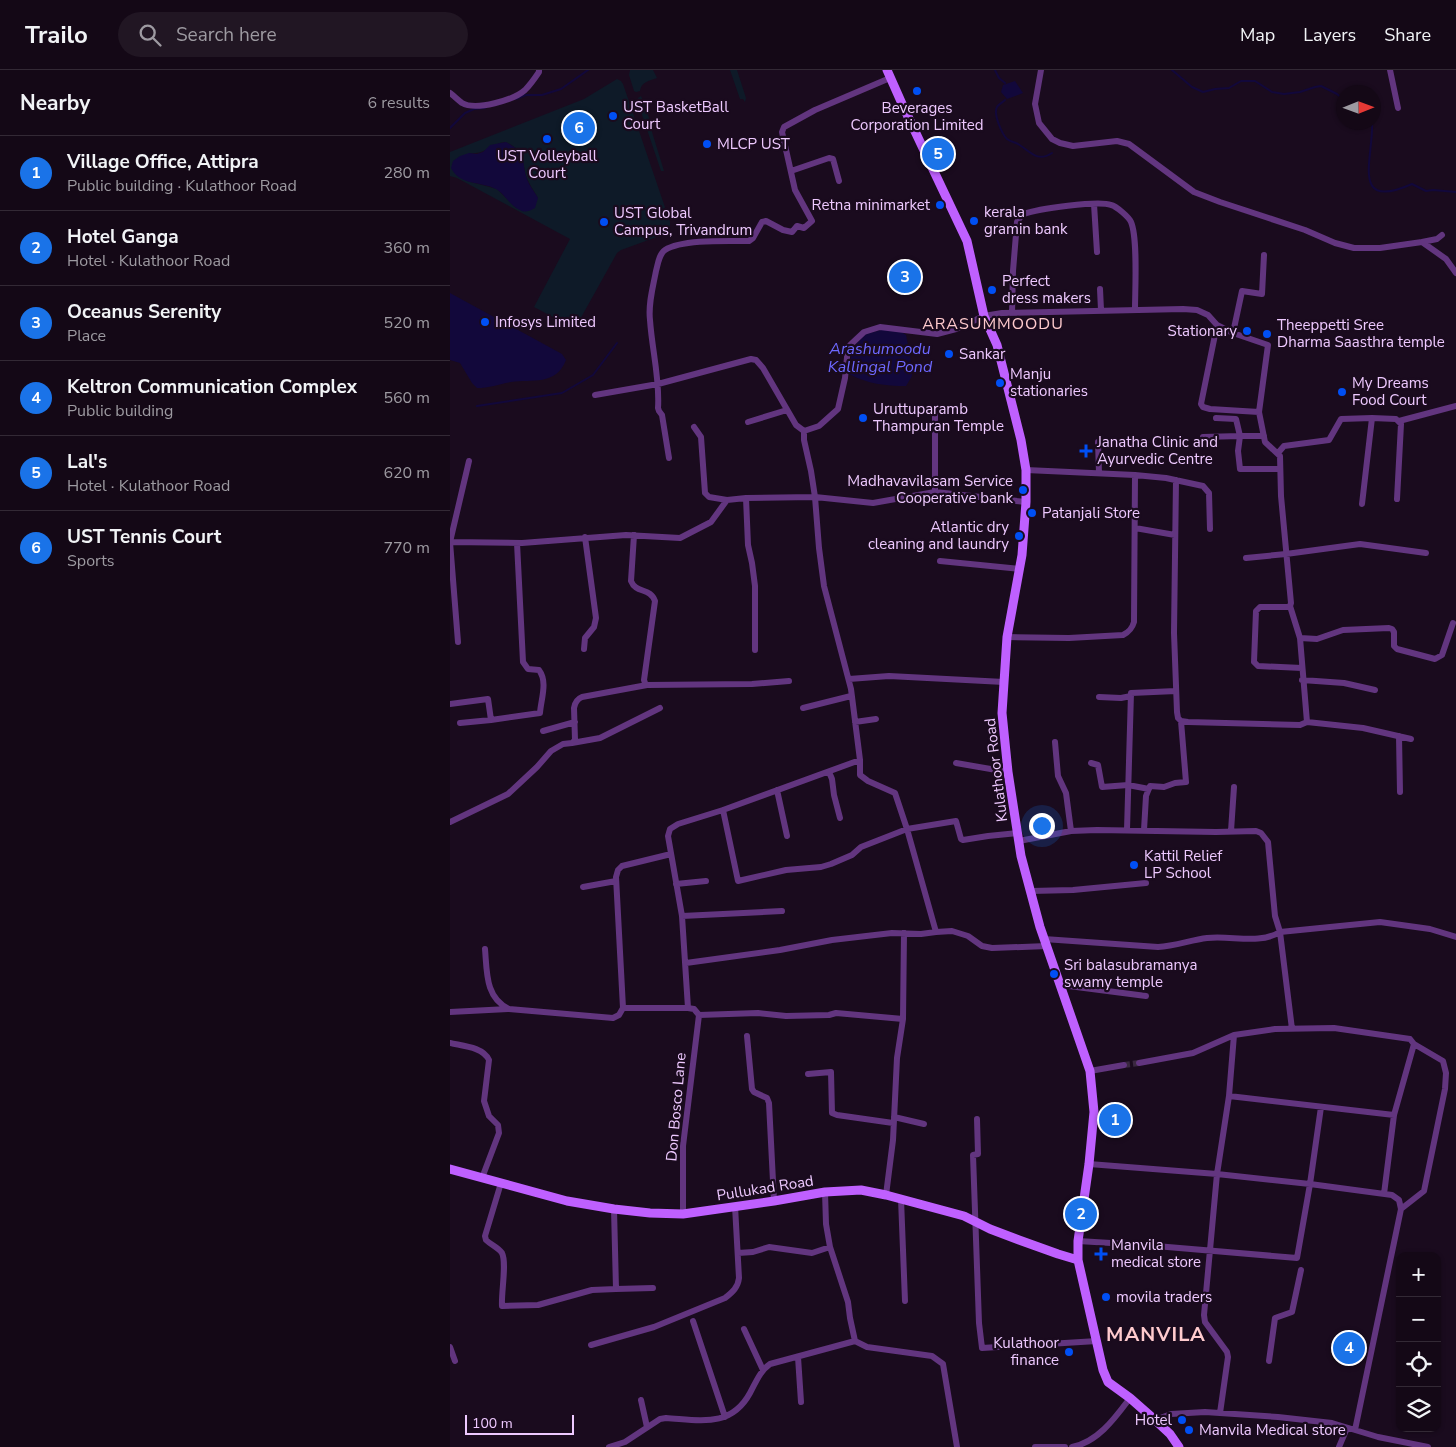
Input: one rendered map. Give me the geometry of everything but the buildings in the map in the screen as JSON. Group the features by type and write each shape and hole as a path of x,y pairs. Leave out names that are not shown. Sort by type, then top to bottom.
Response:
{"main road":[{"name":"Kulathoor Road","path":"889,74 968,241 984,316 997,345 1021,440 1026,470 1026,502 1020,569 1007,637 1002,713 1008,772 1021,856 1046,942 1090,1070 1094,1112 1090,1164 1078,1241 1078,1260 1103,1370 1108,1382 1156,1420 1170,1434 1179,1447"},
{"name":"Pullukad Road","path":"450,1169 567,1201 614,1209 683,1214 825,1192 861,1190 901,1198 964,1216 990,1229 1078,1260"}],"street":[{"path":"450,93 463,104 473,106 493,103 515,97 525,90 539,70"},
{"path":"1041,70 1034,104 1035,110 1040,123 1052,139 1060,143 1073,146 1117,141 1129,144 1194,192 1305,230 1349,248 1380,248 1437,239 1442,235"},
{"path":"1390,70 1398,108"},
{"path":"669,458 662,415 658,411 658,384 650,314 652,292 662,252 688,244 709,241 749,241 762,222 766,221 783,230 792,232 797,226 804,228 812,221 795,190 782,132 784,127 889,74"},
{"path":"791,171 829,158 833,159 839,181"},
{"path":"1012,312 1013,272 1018,219 1023,215 1055,206 1094,204 1112,205 1130,220 1135,246 1135,309"},
{"path":"1094,204 1098,252"},
{"path":"1422,242 1446,259 1456,273"},
{"path":"1233,333 1242,291 1262,294 1264,255"},
{"path":"1100,289 1101,310"},
{"path":"804,432 819,426 838,409 845,378 848,348 864,332 880,327 937,334 956,330 984,316 1002,313 1183,309 1196,310 1208,315 1217,325 1233,333 1268,345 1259,412 1268,446 1280,456 1280,496 1290,606 1300,638 1307,722"},
{"path":"1217,325 1201,404 1203,407 1210,409 1259,412"},
{"path":"594,395 658,384 752,358 763,368 796,425 804,432 815,497 824,586 852,689 860,775 868,781 895,793 936,932"},
{"path":"1278,453 1284,446 1329,440 1341,419 1372,418 1396,419 1399,421 1456,406"},
{"path":"748,422 787,410"},
{"path":"935,414 935,492"},
{"path":"1216,418 1236,419 1240,436 1238,451 1240,469 1280,469"},
{"path":"1362,504 1372,418"},
{"path":"1397,499 1401,428 1399,421"},
{"path":"694,427 701,437 705,493 709,496 727,500 815,497 873,503 935,492 1026,502"},
{"path":"1203,438 1264,436"},
{"path":"1098,442 1099,473"},
{"path":"458,642 450,542 469,461"},
{"path":"1026,470 1135,475 1176,480 1203,486 1209,493 1210,529"},
{"path":"1007,637 1069,638 1123,634 1133,627 1135,475"},
{"path":"1144,830 1146,796 1150,786 1164,787 1186,782 1181,721 1178,718 1177,712 1174,633 1176,480"},
{"path":"746,498 748,544 755,586 755,650"},
{"path":"450,542 517,543 585,537 634,536 680,538 711,522 727,500"},
{"path":"1135,528 1175,535"},
{"path":"634,536 633,585 650,593 655,601 644,680 647,685"},
{"path":"584,649 585,638 594,627 596,618 585,537"},
{"path":"460,723 540,713 544,694 542,674 539,670 528,669 524,662 517,543"},
{"path":"1246,558 1360,544 1426,553"},
{"path":"940,561 1020,569"},
{"path":"1290,606 1260,608 1256,611 1254,662 1258,666 1302,668"},
{"path":"1300,638 1316,639 1343,630 1389,628 1394,632 1394,646 1397,649 1435,659 1442,654 1453,623"},
{"path":"849,679 889,676 1004,682"},
{"path":"1302,680 1344,683 1375,690"},
{"path":"572,743 576,736 575,703 582,697 647,685 752,684 789,681"},
{"path":"1099,697 1121,698 1131,696 1131,693 1176,691"},
{"path":"803,708 852,696"},
{"path":"1127,830 1131,696"},
{"path":"450,704 488,699 491,720"},
{"path":"450,822 508,794 537,768 551,751 563,744 600,738 660,708"},
{"path":"855,722 876,719"},
{"path":"1181,721 1300,725 1307,722 1363,728 1411,739"},
{"path":"543,731 575,722"},
{"path":"1399,736 1400,792"},
{"path":"1055,742 1058,776 1066,793 1071,831"},
{"path":"688,1008 682,916 668,836 670,829 678,824 723,810 860,760"},
{"path":"956,763 1008,772"},
{"path":"1091,763 1098,766 1102,786 1128,785 1149,789"},
{"path":"828,772 832,779 840,818"},
{"path":"1231,832 1234,787"},
{"path":"777,790 787,836"},
{"path":"723,810 738,881 786,870 821,867 852,855 861,847 907,829 956,821 961,839 963,840 988,836 1018,837 1097,830 1256,831 1261,833 1268,842 1275,916 1280,932 1292,1029"},
{"path":"450,1012 510,1008 613,1018 619,1015 624,1008 616,881 618,870 622,866 671,854"},
{"path":"676,884 706,880"},
{"path":"583,887 616,881"},
{"path":"1031,891 1073,890 1146,883"},
{"path":"682,916 782,911"},
{"path":"686,963 780,950 832,940 892,933 921,934 952,931 968,936 982,946 992,948 1046,942 1158,947 1206,938 1260,938 1273,936 1280,932 1380,922 1430,928 1456,938"},
{"path":"886,1195 893,1140 897,1058 903,1019 904,933"},
{"path":"485,948 490,988 499,1002 510,1008"},
{"path":"1061,985 1146,996"},
{"path":"624,1008 688,1008 694,1009 698,1015 758,1013 786,1016 829,1015 836,1013 903,1019"},
{"name":"Don Bosco Lane","path":"683,1214 683,1146 698,1015"},
{"path":"1138,1063 1193,1053 1234,1035 1276,1030 1334,1028 1410,1039 1414,1044 1443,1061 1446,1073 1445,1089 1424,1191 1401,1209"},
{"path":"1220,1413 1228,1357 1227,1352 1205,1322 1204,1315 1217,1174 1229,1096 1234,1035"},
{"path":"746,1036 752,1089 754,1092 767,1098 769,1103 774,1201"},
{"path":"450,1043 479,1050 489,1060 484,1101 489,1116 498,1125 499,1133 482,1178"},
{"path":"1384,1194 1394,1115 1414,1044"},
{"path":"1090,1070 1124,1065"},
{"path":"808,1074 831,1072 832,1113 924,1124"},
{"path":"1229,1096 1394,1115"},
{"path":"1078,1241 1297,1258 1321,1107"},
{"path":"977,1118 978,1154 973,1155 979,1323 982,1348 1097,1341"},
{"path":"1090,1164 1217,1174 1310,1184 1384,1194 1399,1200 1401,1209 1355,1430"},
{"path":"501,1183 485,1236 486,1240 503,1254 502,1306 538,1306 592,1290 653,1288"},
{"path":"825,1192 826,1224 830,1247 848,1302 856,1341"},
{"path":"901,1198 905,1301"},
{"path":"591,1345 654,1327 725,1298 738,1284 735,1206"},
{"path":"614,1209 616,1289"},
{"path":"738,1253 753,1252 769,1247 812,1253 830,1247"},
{"path":"1269,1361 1275,1318 1292,1312 1301,1270"},
{"path":"693,1321 725,1416"},
{"path":"744,1329 763,1370"},
{"path":"609,1447 625,1442 660,1419 715,1420 725,1416 742,1405 763,1370 770,1364 856,1341 867,1347 932,1356 943,1364 957,1447"},
{"path":"450,1347 455,1362"},
{"path":"798,1357 801,1402"},
{"path":"1072,1447 1080,1446 1110,1424 1130,1398"},
{"path":"641,1400 647,1427"},
{"path":"1156,1420 1171,1414 1186,1412 1220,1413 1332,1423 1378,1437 1428,1447"},
{"path":"1339,1447 1347,1428"},
{"path":"1035,1447 1064,1447"}],"shaded area":[{"path":"630,70 653,70 657,78 646,82 640,91 636,92 629,75"},
{"path":"730,70 737,70 746,98 745,102 743,99 740,99"},
{"path":"617,79 621,81 670,222 670,227 665,234 617,253 578,323 572,327 534,307 570,239 450,176 450,152 584,99","holes":["506,142 517,149 522,156 526,176 538,198 516,208 497,189 467,181 469,153 484,151 496,144"]},
{"path":"641,96 653,129 652,132 664,171 661,171 637,100"}],"water":[{"path":"1015,81 1023,93 1007,99 1001,92 1003,85"},
{"path":"506,142 513,146 522,156 527,179 538,198 535,208 529,211 516,208 496,189 460,178 451,168 453,161 460,156 469,153 477,154 483,152 490,145"},
{"name":"Infosys Limited","path":"450,293 562,354 566,360 562,368 550,378 543,380 511,382 477,388 460,363 450,360"},
{"name":"Arashumoodu Kallingal Pond","path":"885,329 900,331 906,335 912,376 906,386 877,384 849,374 852,348 866,334"}],"waterway":[{"path":"516,99 526,95 542,95 561,89 588,70"},
{"path":"995,70 999,78 1005,83"},
{"path":"1172,70 1192,87 1203,92 1229,88 1241,81 1255,81 1272,92 1284,94 1321,86 1336,94"},
{"path":"1005,100 997,107 996,114 1007,139 1034,155 1042,157 1052,153"},
{"path":"450,128 465,113 474,109 485,108"},
{"path":"1372,130 1369,164 1369,177 1372,186 1379,191 1392,191 1412,184 1426,191 1456,192"},
{"path":"477,406 562,393 593,375 617,343"}],"tunnel":[{"path":"1124,1065 1139,1063"}],"place":[{"name":"Beverages Corporation Limited","path":"917,91"},
{"name":"UST BasketBall Court","path":"613,116"},
{"name":"UST Tennis Court","path":"579,128"},
{"name":"UST Volleyball Court","path":"547,139"},
{"name":"MLCP UST","path":"707,144"},
{"name":"Lal's","path":"938,154"},
{"name":"Retna minimarket","path":"940,205"},
{"name":"kerala gramin bank","path":"974,221"},
{"name":"UST Global Campus, Trivandrum","path":"604,222"},
{"name":"Oceanus Serenity","path":"905,277"},
{"name":"Perfect dress makers","path":"992,290"},
{"name":"Infosys Limited","path":"485,322"},
{"name":"Stationary","path":"1247,331"},
{"name":"Theeppetti Sree Dharma Saasthra temple","path":"1267,334"},
{"name":"Sankar","path":"949,354"},
{"name":"Manju stationaries","path":"1000,383"},
{"name":"My Dreams Food Court","path":"1342,392"},
{"name":"Uruttuparamb Thampuran Temple","path":"863,418"},
{"name":"Janatha Clinic and Ayurvedic Centre","path":"1086,451"},
{"name":"Madhavavilasam Service Cooperative bank","path":"1023,490"},
{"name":"Patanjali Store","path":"1032,513"},
{"name":"Atlantic dry cleaning and laundry","path":"1019,536"},
{"name":"Kattil Relief LP School","path":"1134,865"},
{"name":"Sri balasubramanya swamy temple","path":"1054,974"},
{"name":"Village Office, Attipra","path":"1115,1120"},
{"name":"Hotel Ganga","path":"1081,1214"},
{"name":"Manvila medical store","path":"1101,1254"},
{"name":"movila traders","path":"1106,1297"},
{"name":"Keltron Communication Complex","path":"1349,1348"},
{"name":"Kulathoor finance","path":"1069,1352"},
{"name":"Hotel","path":"1182,1420"},
{"name":"Manvila Medical store","path":"1189,1430"}],"district":[{"name":"ARASUMMOODU","path":"993,323"},
{"name":"MANVILA","path":"1156,1334"}]}
